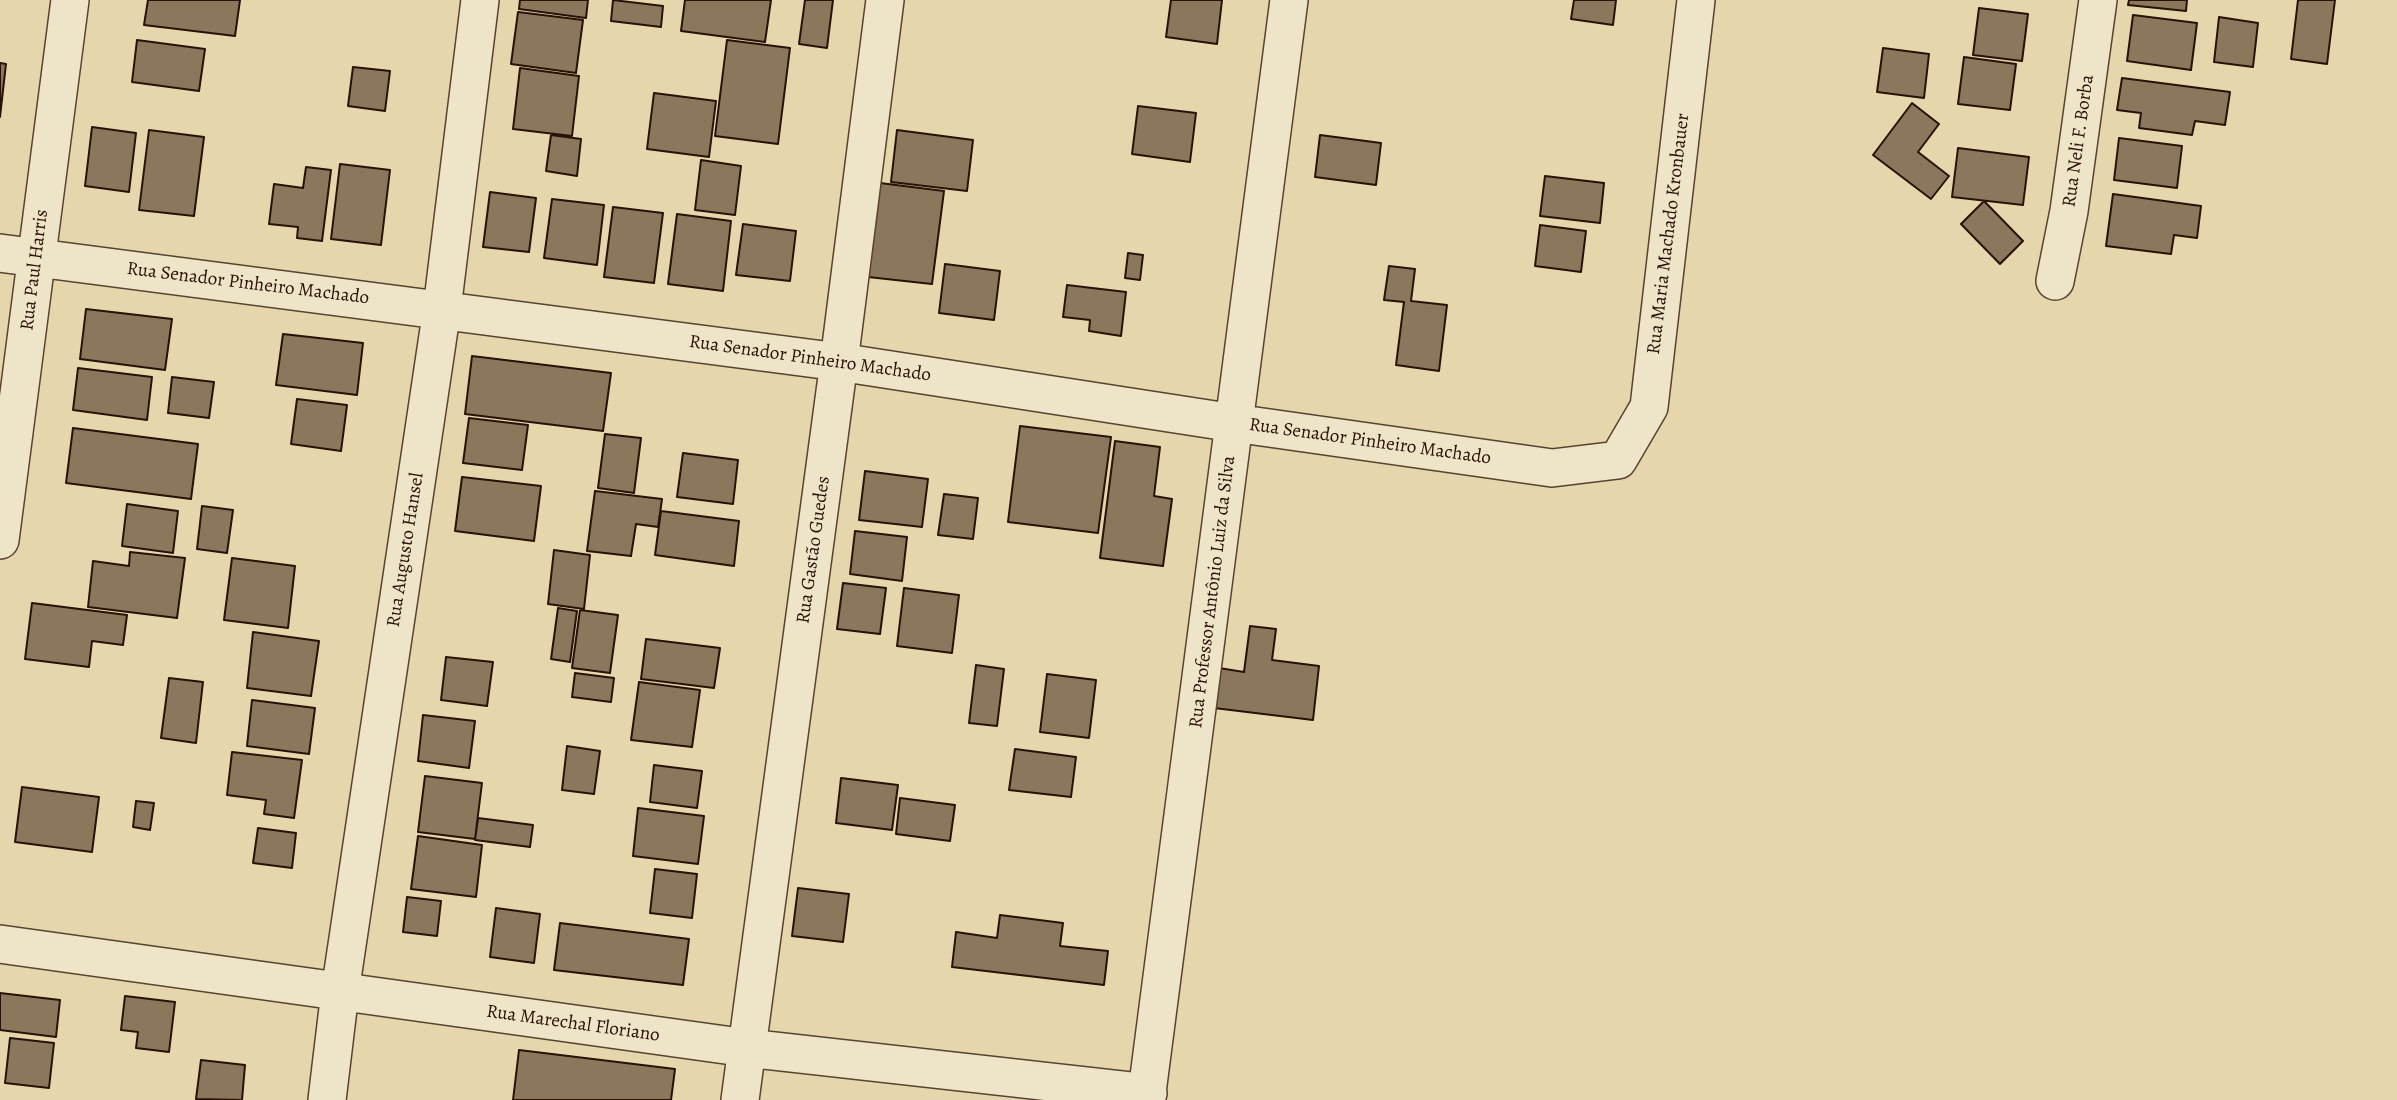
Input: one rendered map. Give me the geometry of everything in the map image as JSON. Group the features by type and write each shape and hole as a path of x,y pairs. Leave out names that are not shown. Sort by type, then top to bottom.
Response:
{"street":[{"name":"Rua Paul Harris","path":"0,540 70,0"},
{"name":"Rua Augusto Hansel","path":"327,1100 340,992 442,309 480,0"},
{"name":"Rua Gastão Guedes","path":"740,1100 886,0"},
{"name":"Rua Professor Antônio Luiz da Silva","path":"1147,1096 1289,0"},
{"name":"Rua Maria Machado Kronbauer","path":"1618,460 1649,407 1696,0"},
{"name":"Rua Neli F. Borba","path":"2055,281 2069,211 2098,0"},
{"name":"Rua Senador Pinheiro Machado","path":"0,253 839,362 1234,423 1552,468 1618,460"},
{"name":"Rua Marechal Floriano","path":"0,944 747,1048 1147,1096"}],"building":[{"path":"148,0 240,0 235,36 144,25"},
{"path":"520,0 588,0 586,18 519,9"},
{"path":"613,0 663,6 661,27 611,21"},
{"path":"685,0 771,0 765,42 681,31"},
{"path":"805,0 833,0 827,48 799,44"},
{"path":"1171,0 1222,0 1217,44 1166,37"},
{"path":"1574,0 1616,0 1613,25 1571,19"},
{"path":"2129,0 2187,0 2186,11 2128,5"},
{"path":"2298,0 2335,0 2327,64 2291,59"},
{"path":"1979,8 2028,14 2022,61 1973,55"},
{"path":"518,12 583,20 576,73 511,64"},
{"path":"2133,15 2197,23 2191,70 2127,61"},
{"path":"2219,17 2258,23 2253,67 2214,62"},
{"path":"137,40 205,49 199,91 132,82"},
{"path":"727,40 790,48 778,144 715,136"},
{"path":"1883,48 1929,54 1924,98 1877,92"},
{"path":"1964,57 2016,64 2010,110 1958,104"},
{"path":"0,63 6,64 0,117"},
{"path":"353,67 390,71 385,111 348,106"},
{"path":"520,68 579,76 572,136 513,129"},
{"path":"2122,78 2230,92 2225,125 2195,121 2192,135 2139,128 2141,113 2117,110"},
{"path":"654,93 716,101 709,157 647,149"},
{"path":"1912,103 1939,124 1918,152 1949,176 1931,199 1873,155"},
{"path":"1138,106 1196,113 1190,162 1132,154"},
{"path":"92,127 136,133 129,192 85,186"},
{"path":"149,130 204,137 194,216 139,210"},
{"path":"897,130 973,140 967,191 891,182"},
{"path":"551,135 581,139 577,176 546,171"},
{"path":"1320,135 1381,143 1376,185 1315,177"},
{"path":"2119,138 2182,146 2177,188 2114,180"},
{"path":"1958,148 2029,157 2023,205 1952,197"},
{"path":"701,160 741,166 735,215 695,210"},
{"path":"340,164 390,170 381,245 331,239"},
{"path":"306,167 331,170 322,241 297,238 298,227 269,224 274,184 303,188"},
{"path":"1545,176 1604,183 1600,223 1540,216"},
{"path":"880,183 944,191 932,284 868,277"},
{"path":"490,192 536,198 529,252 483,247"},
{"path":"2113,194 2201,206 2197,238 2174,235 2171,254 2106,246"},
{"path":"552,199 604,205 597,265 544,258"},
{"path":"1984,201 2023,241 2000,264 1961,224"},
{"path":"613,207 663,213 654,283 604,277"},
{"path":"677,214 731,221 723,291 668,284"},
{"path":"743,224 796,231 790,281 736,275"},
{"path":"1540,225 1586,231 1581,272 1535,266"},
{"path":"1128,253 1143,255 1140,280 1125,278"},
{"path":"945,264 1000,271 994,320 939,313"},
{"path":"1389,266 1415,269 1411,301 1447,305 1439,371 1396,365 1404,302 1384,300"},
{"path":"1067,285 1126,292 1121,336 1089,331 1090,320 1063,317"},
{"path":"86,309 172,319 165,370 80,359"},
{"path":"283,334 363,343 357,395 276,385"},
{"path":"472,356 611,373 603,431 465,414"},
{"path":"78,368 152,377 147,420 73,410"},
{"path":"172,377 214,382 209,418 168,413"},
{"path":"297,399 347,405 341,451 291,444"},
{"path":"469,418 528,425 522,470 463,463"},
{"path":"1020,426 1111,437 1098,533 1008,522"},
{"path":"73,428 198,444 191,499 66,483"},
{"path":"605,434 641,438 634,493 598,488"},
{"path":"1115,441 1160,447 1154,496 1172,499 1163,566 1100,558"},
{"path":"683,453 738,460 733,504 677,497"},
{"path":"865,471 928,479 922,527 859,520"},
{"path":"462,477 541,486 534,541 455,531"},
{"path":"595,491 662,499 658,527 636,524 631,556 587,551"},
{"path":"944,494 978,498 973,539 938,535"},
{"path":"127,504 178,511 173,553 122,546"},
{"path":"202,506 233,510 227,553 197,549"},
{"path":"661,511 739,521 734,566 655,555"},
{"path":"855,531 907,537 902,581 850,574"},
{"path":"554,550 590,555 584,609 548,604"},
{"path":"130,552 185,558 177,618 88,607 93,561 129,566"},
{"path":"232,558 295,566 288,628 224,620"},
{"path":"843,583 886,588 880,634 837,629"},
{"path":"904,588 959,595 952,653 897,646"},
{"path":"32,603 127,615 123,645 92,641 89,667 25,659"},
{"path":"558,608 577,611 570,662 551,659"},
{"path":"580,610 618,615 610,673 572,668"},
{"path":"1250,626 1276,629 1272,660 1319,666 1313,720 1214,708 1219,668 1244,672"},
{"path":"253,632 319,641 311,696 247,688"},
{"path":"646,639 720,648 714,688 641,679"},
{"path":"446,657 493,662 487,706 441,700"},
{"path":"976,665 1004,669 997,726 969,723"},
{"path":"575,673 614,678 611,702 572,697"},
{"path":"1047,674 1096,680 1089,738 1040,732"},
{"path":"169,678 203,682 196,743 161,738"},
{"path":"639,682 700,690 692,747 631,740"},
{"path":"252,700 315,708 309,754 247,746"},
{"path":"423,715 475,721 469,768 418,761"},
{"path":"567,746 600,751 594,794 562,790"},
{"path":"1015,749 1076,757 1071,797 1009,790"},
{"path":"232,752 302,760 294,818 264,814 266,800 227,795"},
{"path":"654,765 702,771 697,808 650,802"},
{"path":"425,776 482,783 475,839 418,832"},
{"path":"841,778 898,785 892,830 836,823"},
{"path":"22,787 99,797 92,852 15,842"},
{"path":"900,798 955,805 950,841 896,834"},
{"path":"136,801 154,803 150,830 133,827"},
{"path":"638,808 704,816 698,864 633,856"},
{"path":"478,818 533,825 530,847 475,840"},
{"path":"258,828 296,833 292,868 253,863"},
{"path":"418,836 482,845 476,897 411,889"},
{"path":"655,869 697,874 692,918 650,913"},
{"path":"798,888 849,894 843,942 792,936"},
{"path":"407,897 441,901 437,936 403,932"},
{"path":"496,908 540,914 534,963 490,957"},
{"path":"1000,915 1063,923 1060,946 1108,951 1104,985 952,967 956,932 997,938"},
{"path":"560,923 689,939 683,985 554,970"},
{"path":"0,993 60,1000 56,1037 0,1030"},
{"path":"125,996 175,1002 169,1052 136,1048 138,1032 121,1030"},
{"path":"10,1038 54,1043 49,1088 5,1083"},
{"path":"519,1050 675,1069 671,1100 513,1100"},
{"path":"201,1060 245,1065 242,1100 196,1099"}]}
